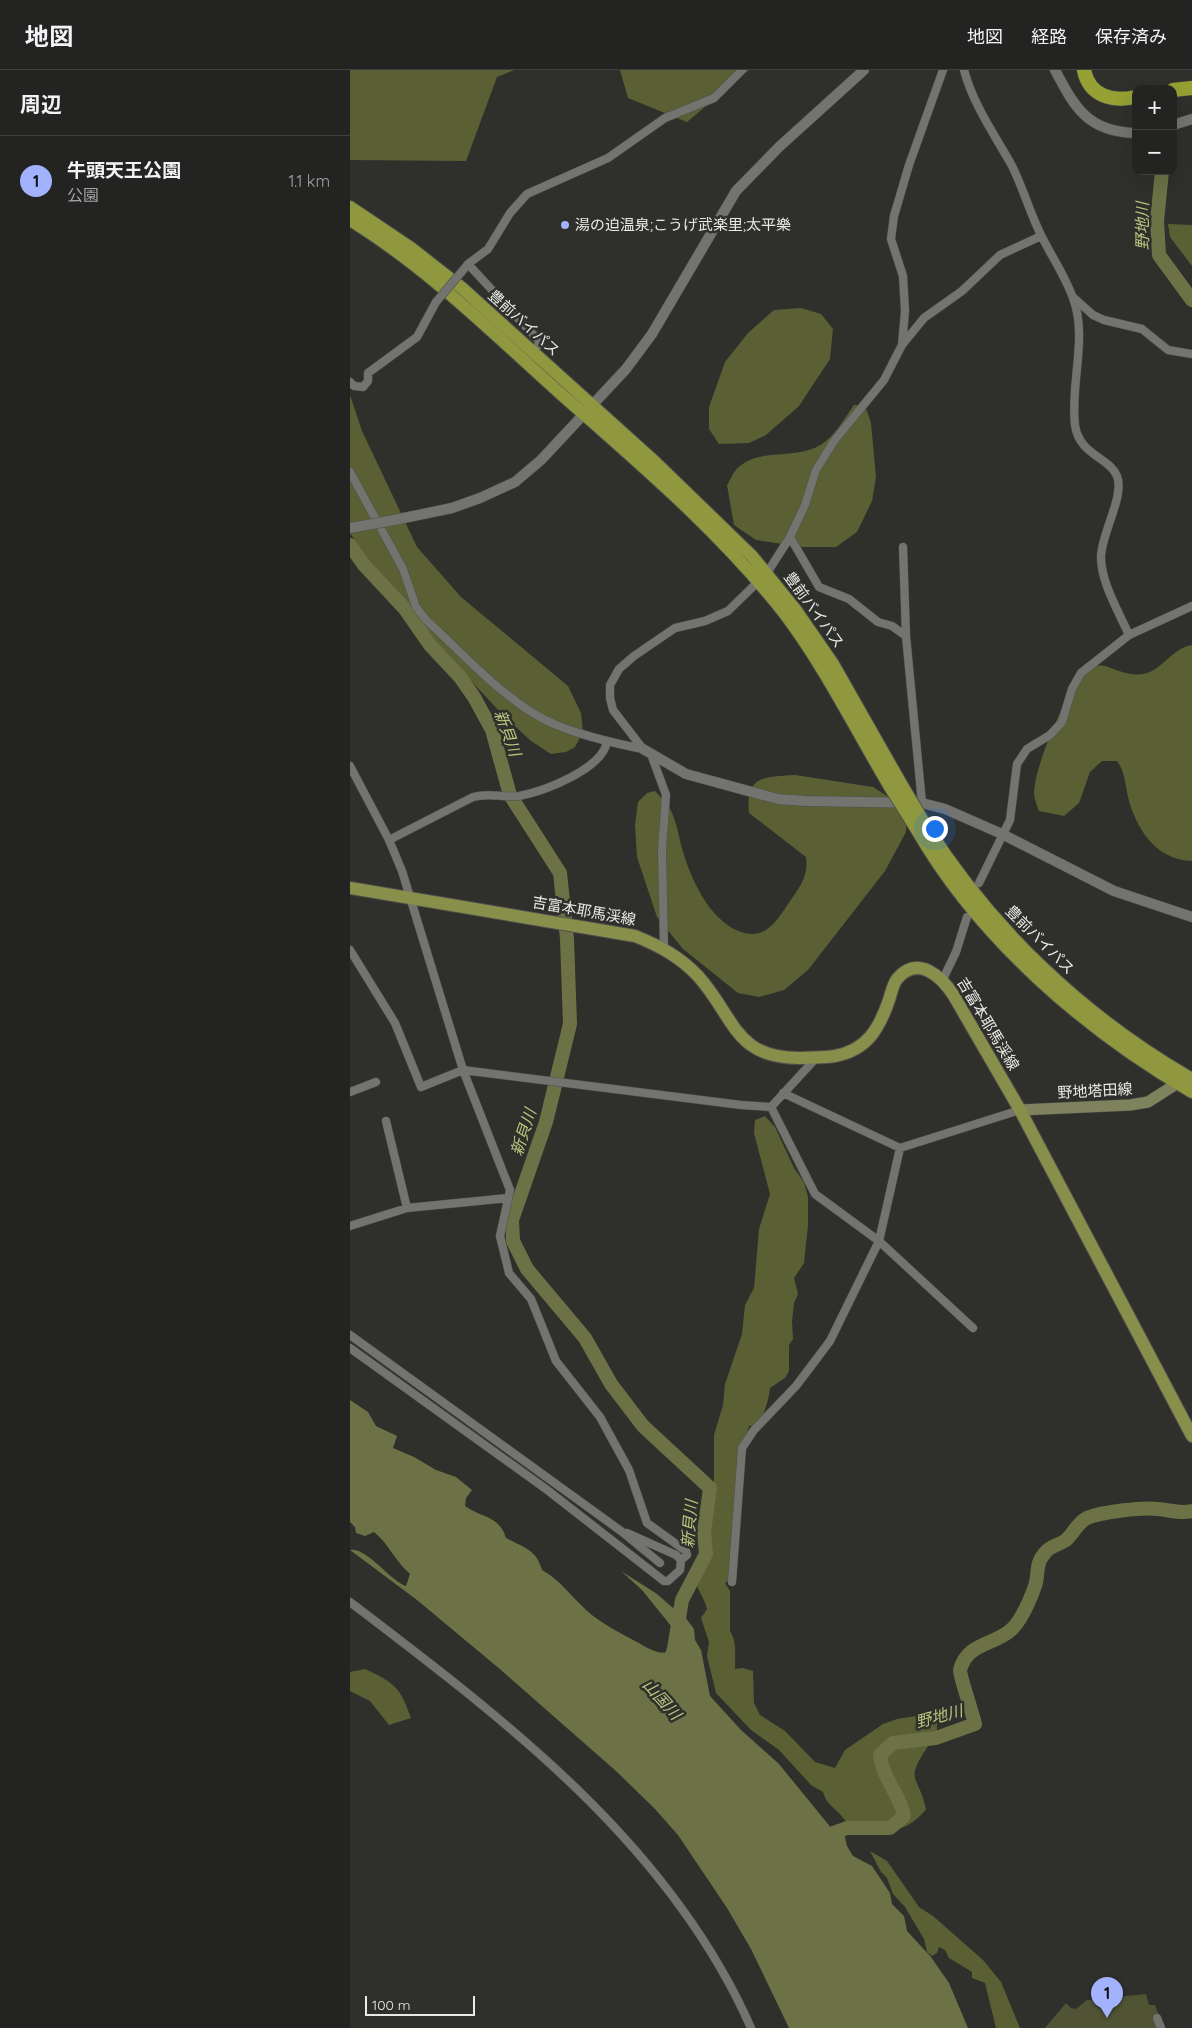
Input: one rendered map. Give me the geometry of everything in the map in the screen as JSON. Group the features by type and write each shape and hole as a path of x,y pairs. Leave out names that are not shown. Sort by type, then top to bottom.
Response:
{"highway":[{"path":"1084,70 1088,84 1102,95 1119,99 1132,97"},
{"path":"1177,90 1192,88"},
{"name":"豊前バイパス","path":"350,207 411,248 462,288 532,352 694,513 762,577 895,784 921,827 928,850 988,926 1026,967 1098,1030 1125,1050 1187,1078 1192,1092"},
{"name":"豊前バイパス","path":"350,220 430,276 588,409"}],"main road":[{"name":"吉富本耶馬渓線","path":"350,888 635,936 664,947 698,977 740,1035 753,1048 783,1058 835,1056 859,1048 870,1039 882,1023 896,980 907,971 922,969 932,972 943,979 1020,1110 1192,1436"},
{"name":"野地塔田線","path":"1020,1110 1130,1105 1148,1102 1187,1078"}],"street":[{"path":"350,382 354,386 363,387 368,381 368,373 417,338 436,302 466,266 488,250 510,213 527,194 608,158 665,118 714,98 742,70"},
{"path":"350,528 452,508 515,482 541,460 626,370 652,334 736,191 779,147 864,70"},
{"path":"902,345 905,311 903,276 891,239 894,216 908,165 943,70"},
{"path":"964,70 968,87 1013,169 1041,236 1074,298 1079,326 1074,406 1075,428 1082,442 1093,455 1111,468 1117,477 1118,490 1103,542 1101,558 1104,574 1129,635"},
{"path":"1055,70 1069,97 1091,122 1132,133"},
{"path":"1177,124 1192,118"},
{"path":"664,947 662,849 666,795 647,751 613,710 610,698 610,685 619,669 634,656 674,628 705,620 728,611 762,577 790,537 805,505 816,470 834,441 884,380 902,345 924,318 962,291 1000,254 1041,236"},
{"path":"466,266 541,342 532,352"},
{"path":"1074,298 1092,315 1104,320 1142,329 1168,350 1192,354"},
{"path":"350,472 403,568 416,607 426,620 524,707 554,724 607,742 647,751 686,774 778,798 805,801 922,803 965,816 1114,891 1192,917"},
{"path":"790,537 819,587 848,599 878,622 892,626 906,636"},
{"path":"903,547 906,636 922,803"},
{"path":"979,883 1010,820 1017,764 1027,748 1050,735 1062,722 1072,689 1081,673 1129,635 1192,606"},
{"path":"389,840 473,797 486,794 518,796 571,778 601,757 606,751 607,742"},
{"path":"350,766 389,840 411,898 463,1070 510,1190 500,1236 509,1273 531,1299 556,1361 600,1417 628,1470 647,1523 682,1547 686,1555 681,1560 680,1570 668,1582 664,1581 546,1489 350,1348"},
{"path":"943,979 956,952 967,917"},
{"path":"350,950 395,1023 421,1087 463,1070 770,1107 817,1057"},
{"path":"350,1092 376,1082"},
{"path":"783,1094 900,1148 1020,1110"},
{"path":"770,1107 814,1194 879,1241 973,1328"},
{"path":"386,1121 407,1208"},
{"path":"732,1582 742,1448 754,1430 796,1386 830,1340 879,1241 900,1148"},
{"path":"350,1226 407,1208 508,1198"},
{"path":"350,1335 621,1531 660,1563"},
{"path":"621,1531 667,1551 681,1560"},
{"path":"350,1602 536,1750 605,1816 651,1867 689,1917 736,1994 751,2028"},
{"path":"1157,2018 1161,2028"}],"shaded area":[{"path":"350,70 514,70 497,77 466,161 350,160"},
{"path":"620,70 749,70 687,122 628,98"},
{"path":"1168,224 1192,225 1192,266 1170,237"},
{"path":"801,308 821,314 833,329 830,359 799,406 766,435 749,443 719,444 709,429 709,407 725,362 748,333 774,310"},
{"path":"350,395 362,431 417,547 461,597 568,686 581,713 583,732 575,747 566,752 551,754 531,741 503,715 396,601 350,533"},
{"path":"854,405 865,405 871,423 876,477 872,501 857,532 836,547 803,547 756,540 734,525 727,485 738,468 759,457 802,452 822,444 836,431"},
{"path":"1192,645 1192,861 1168,855 1149,841 1136,820 1123,774 1117,761 1102,761 1090,772 1079,803 1064,816 1039,811 1034,793 1040,764 1062,709 1085,666 1105,666 1128,673 1143,674 1156,669 1179,650"},
{"path":"795,775 873,787 906,808 906,832 885,871 808,970 784,990 759,997 738,993 683,949 657,917 637,857 635,825 638,802 647,793 655,791 666,803 674,819 695,883 710,908 729,926 741,932 757,934 769,928 779,917 802,882 807,864 806,857 749,813 750,791 754,785 766,778"},
{"path":"765,1116 775,1127 794,1168 804,1182 808,1197 808,1225 804,1263 794,1278 798,1294 794,1303 792,1321 793,1339 789,1345 789,1371 785,1378 770,1388 760,1421 758,1425 749,1426 743,1450 737,1458 737,1524 732,1531 734,1549 729,1560 729,1580 725,1583 730,1591 730,1631 735,1644 735,1669 743,1668 753,1671 754,1703 760,1715 785,1731 815,1762 835,1768 845,1750 883,1724 897,1719 916,1716 937,1717 937,1733 922,1745 928,1746 916,1766 915,1773 926,1809 919,1817 902,1828 882,1833 861,1831 848,1824 827,1801 823,1792 811,1785 779,1750 751,1730 716,1693 707,1656 709,1642 701,1618 707,1609 696,1583 694,1573 707,1562 714,1484 714,1435 723,1405 725,1384 742,1334 745,1305 754,1288 759,1229 770,1194 754,1133 755,1120"},
{"path":"365,1669 390,1682 395,1687 400,1693 411,1718 389,1725 370,1701 350,1691 350,1672"},
{"path":"870,1851 887,1861 919,1907 933,1916 983,1960 1001,1982 1020,2028 996,2028 985,1983 972,1978 972,1972 949,1958 945,1950 939,1947 937,1953 932,1956 927,1952 924,1939 905,1907 893,1894 887,1878 881,1872"},
{"path":"1146,1994 1149,2005 1155,2005 1164,2028 1045,2028 1066,2003 1071,2008 1076,2009 1087,2000"}],"water":[{"name":"山国川","path":"350,1400 368,1412 376,1426 397,1436 393,1448 414,1457 436,1470 456,1477 472,1490 466,1498 465,1506 494,1521 499,1525 506,1538 533,1553 542,1570 558,1581 586,1610 613,1629 661,1653 672,1652 678,1649 671,1632 680,1637 642,1590 621,1571 657,1594 673,1608 683,1592 687,1594 682,1613 694,1629 695,1640 701,1650 710,1696 741,1730 779,1764 832,1829 843,1828 847,1846 853,1856 872,1866 890,1893 892,1904 904,1916 907,1931 931,1957 949,1983 968,2028 789,2028 751,1949 727,1908 678,1835 655,1809 616,1771 501,1670 417,1600 350,1550 357,1550 364,1554 393,1578 406,1586 410,1574 384,1542 374,1532 365,1536 356,1533 355,1527 350,1522"}],"waterway":[{"name":"野地川","path":"1162,175 1157,221 1159,255 1192,300"},
{"name":"新貝川","path":"350,545 364,565 405,609 430,645 460,677 474,697 492,730 510,795 560,873 567,939 570,1024 546,1122 512,1220 513,1241 527,1269 585,1338 611,1384 643,1426 710,1488 704,1532 706,1554 682,1600 674,1649 667,1669"},
{"name":"野地川","path":"825,1836 847,1828 890,1828 904,1816 899,1800 884,1771 880,1755 893,1743 936,1738 975,1724 960,1670 964,1661 975,1649 1005,1634 1016,1625 1031,1597 1036,1582 1039,1562 1046,1551 1066,1540 1081,1523 1093,1516 1132,1509 1192,1511"}],"place":[{"name":"湯の迫温泉;こうげ武楽里;太平樂","path":"565,225"},
{"name":"牛頭天王公園","path":"1107,2018"}]}
